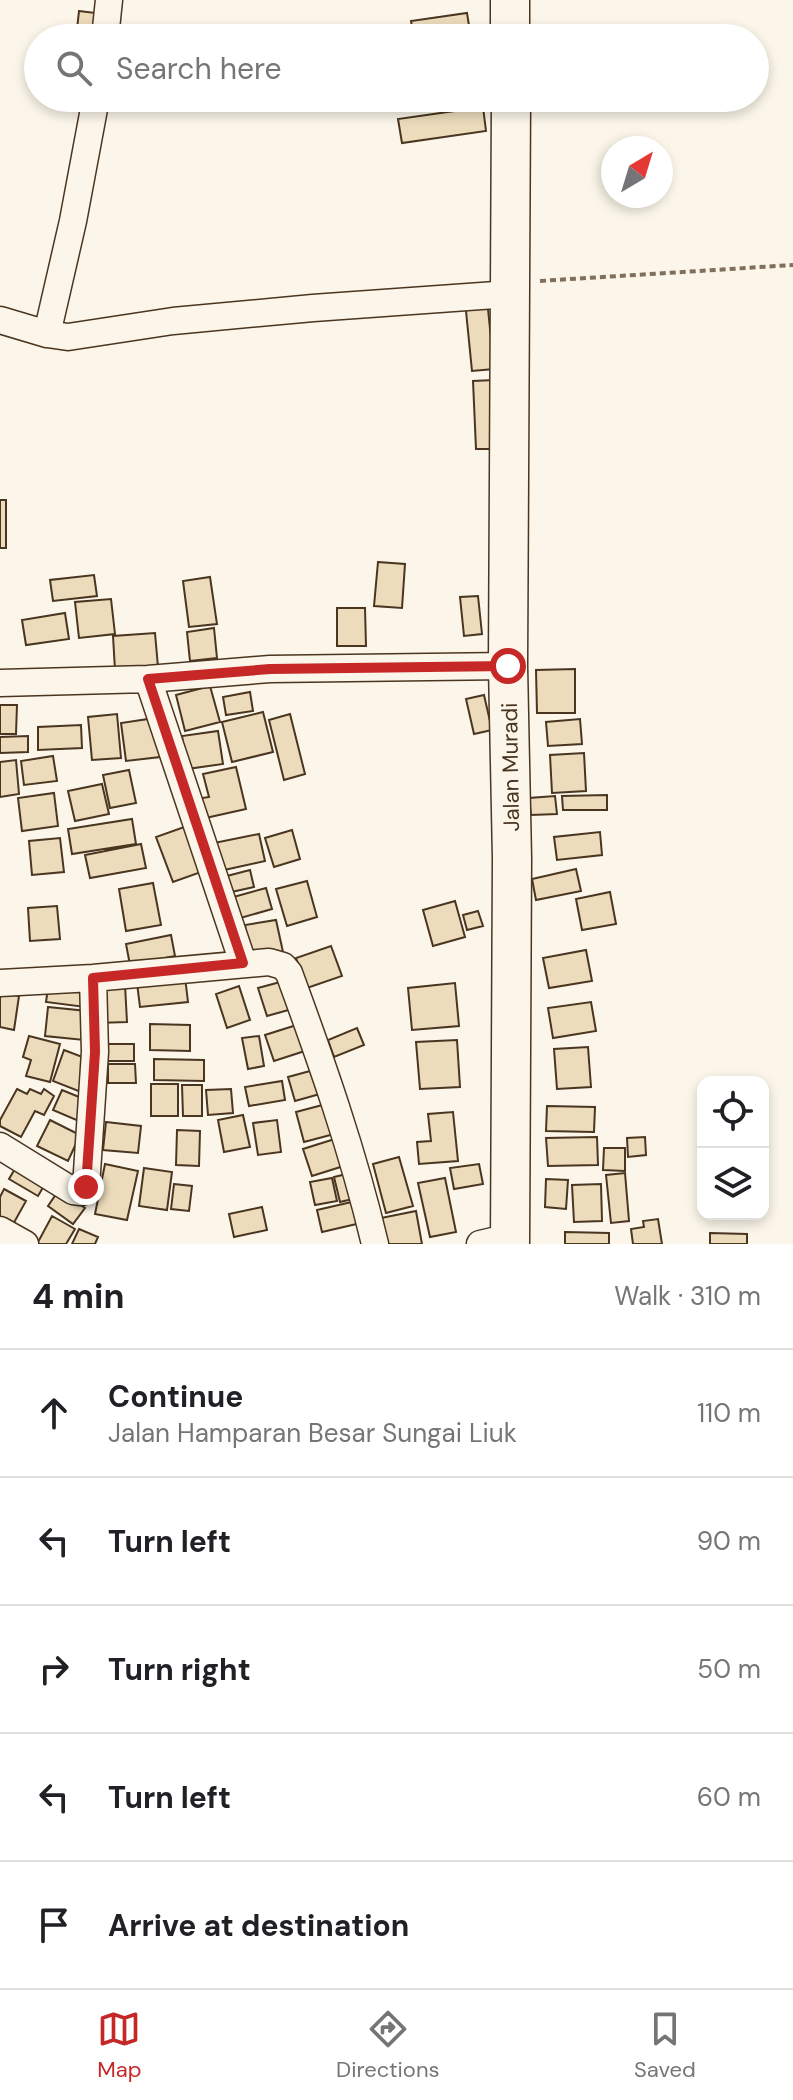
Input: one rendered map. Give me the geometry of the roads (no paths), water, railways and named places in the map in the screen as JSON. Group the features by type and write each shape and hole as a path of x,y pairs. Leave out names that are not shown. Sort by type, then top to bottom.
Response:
{"highway":[{"path":"510,0 510,24"},
{"name":"Jalan Muradi","path":"500,1242 512,859 508,666 511,112"}],"street":[{"path":"106,24 109,0"},
{"path":"47,334 93,112"},
{"path":"0,320 68,337 188,320 510,288"},
{"path":"0,683 148,679 270,669 508,666"},
{"path":"148,679 243,963"},
{"path":"0,983 93,978 243,963 277,963 289,973 353,1157 375,1244"},
{"path":"0,1146 73,1191 81,1192 86,1187 95,1052 93,978"},
{"path":"0,1230 25,1244"}]}
